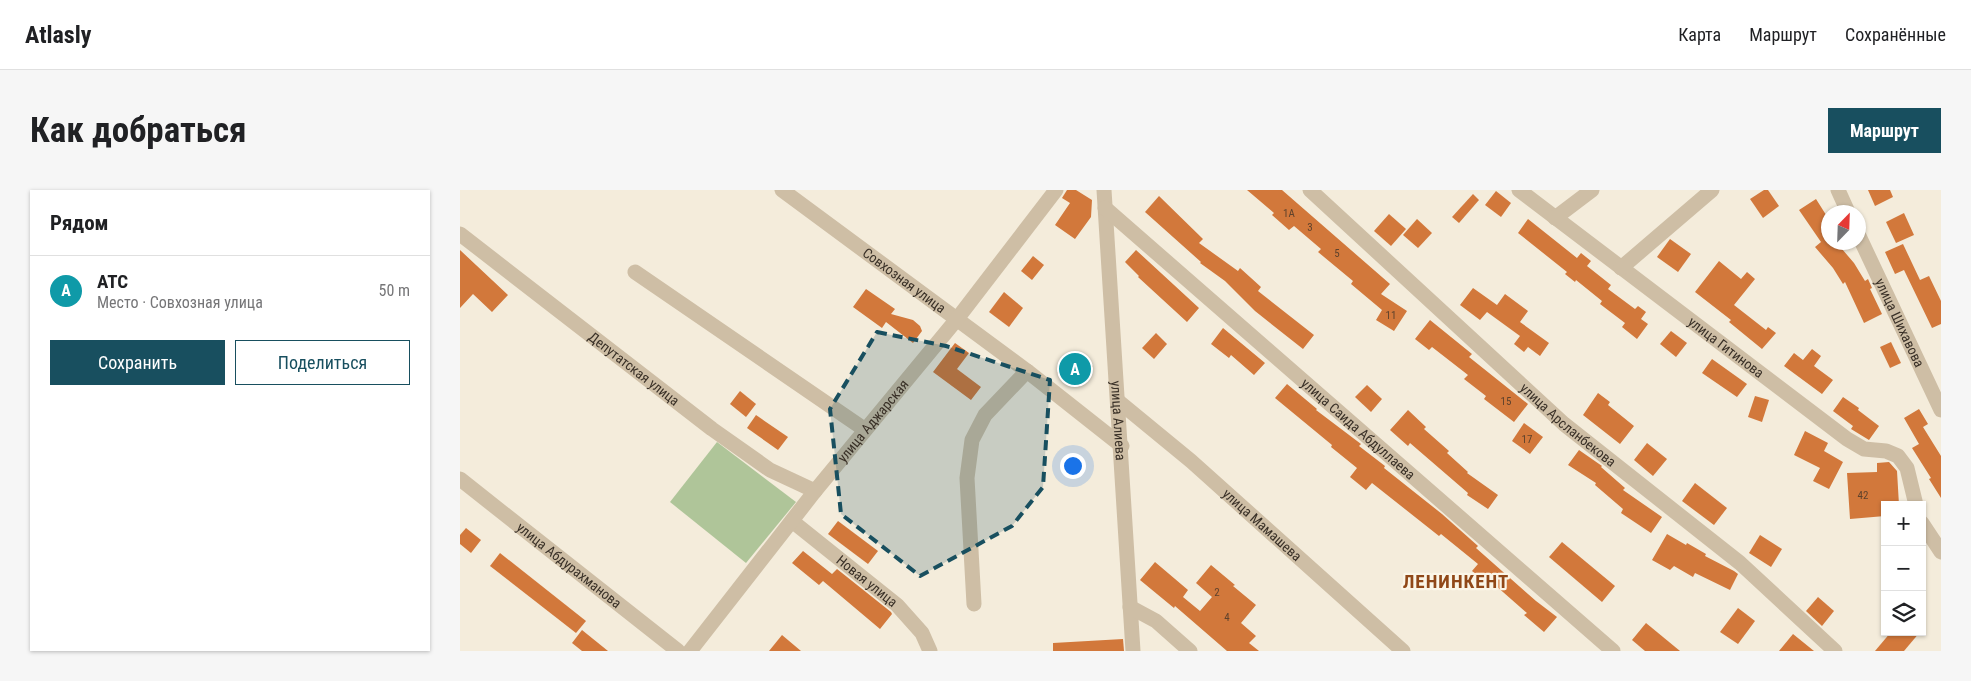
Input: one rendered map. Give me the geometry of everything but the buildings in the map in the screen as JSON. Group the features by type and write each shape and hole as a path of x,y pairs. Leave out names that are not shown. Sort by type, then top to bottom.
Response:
{"street":[{"name":"Совхозная улица","path":"782,190 1027,371 1122,446"},
{"name":"улица Аджарская","path":"690,651 814,491 957,319 1056,190"},
{"name":"улица Алиева","path":"1104,190 1122,446 1133,651"},
{"name":"улица Арсланбекова","path":"1310,190 1564,424 1740,563 1835,651"},
{"name":"улица Гитинова","path":"1519,190 1847,439 1864,449 1898,456 1907,468 1915,501"},
{"path":"1554,218 1592,190"},
{"path":"1838,190 1845,205"},
{"path":"1621,268 1710,191"},
{"name":"улица Саида Абдуллаева","path":"1105,208 1613,651"},
{"name":"Депутатская улица","path":"460,234 712,429 770,470 814,491"},
{"name":"улица Шихавова","path":"1866,250 1941,410"},
{"path":"635,272 864,429"},
{"path":"974,604 967,478 972,440 985,415 1027,371"},
{"name":"улица Мамашева","path":"1118,401 1191,461 1403,651"},
{"name":"улица Абдурахманова","path":"460,479 678,651"},
{"name":"Новая улица","path":"792,521 897,605 922,634 930,651"},
{"path":"1926,529 1941,552"},
{"path":"1130,607 1156,621 1190,651"}],"highlighted area":[{"path":"877,332 946,346 1050,380 1043,487 1012,526 920,576 841,514 830,409"}],"green space":[{"path":"717,442 796,502 746,563 670,502"}],"place":[{"name":"АТС","path":"1075,369"}],"district":[{"name":"ЛЕНИНКЕНТ","path":"1456,581"}]}
